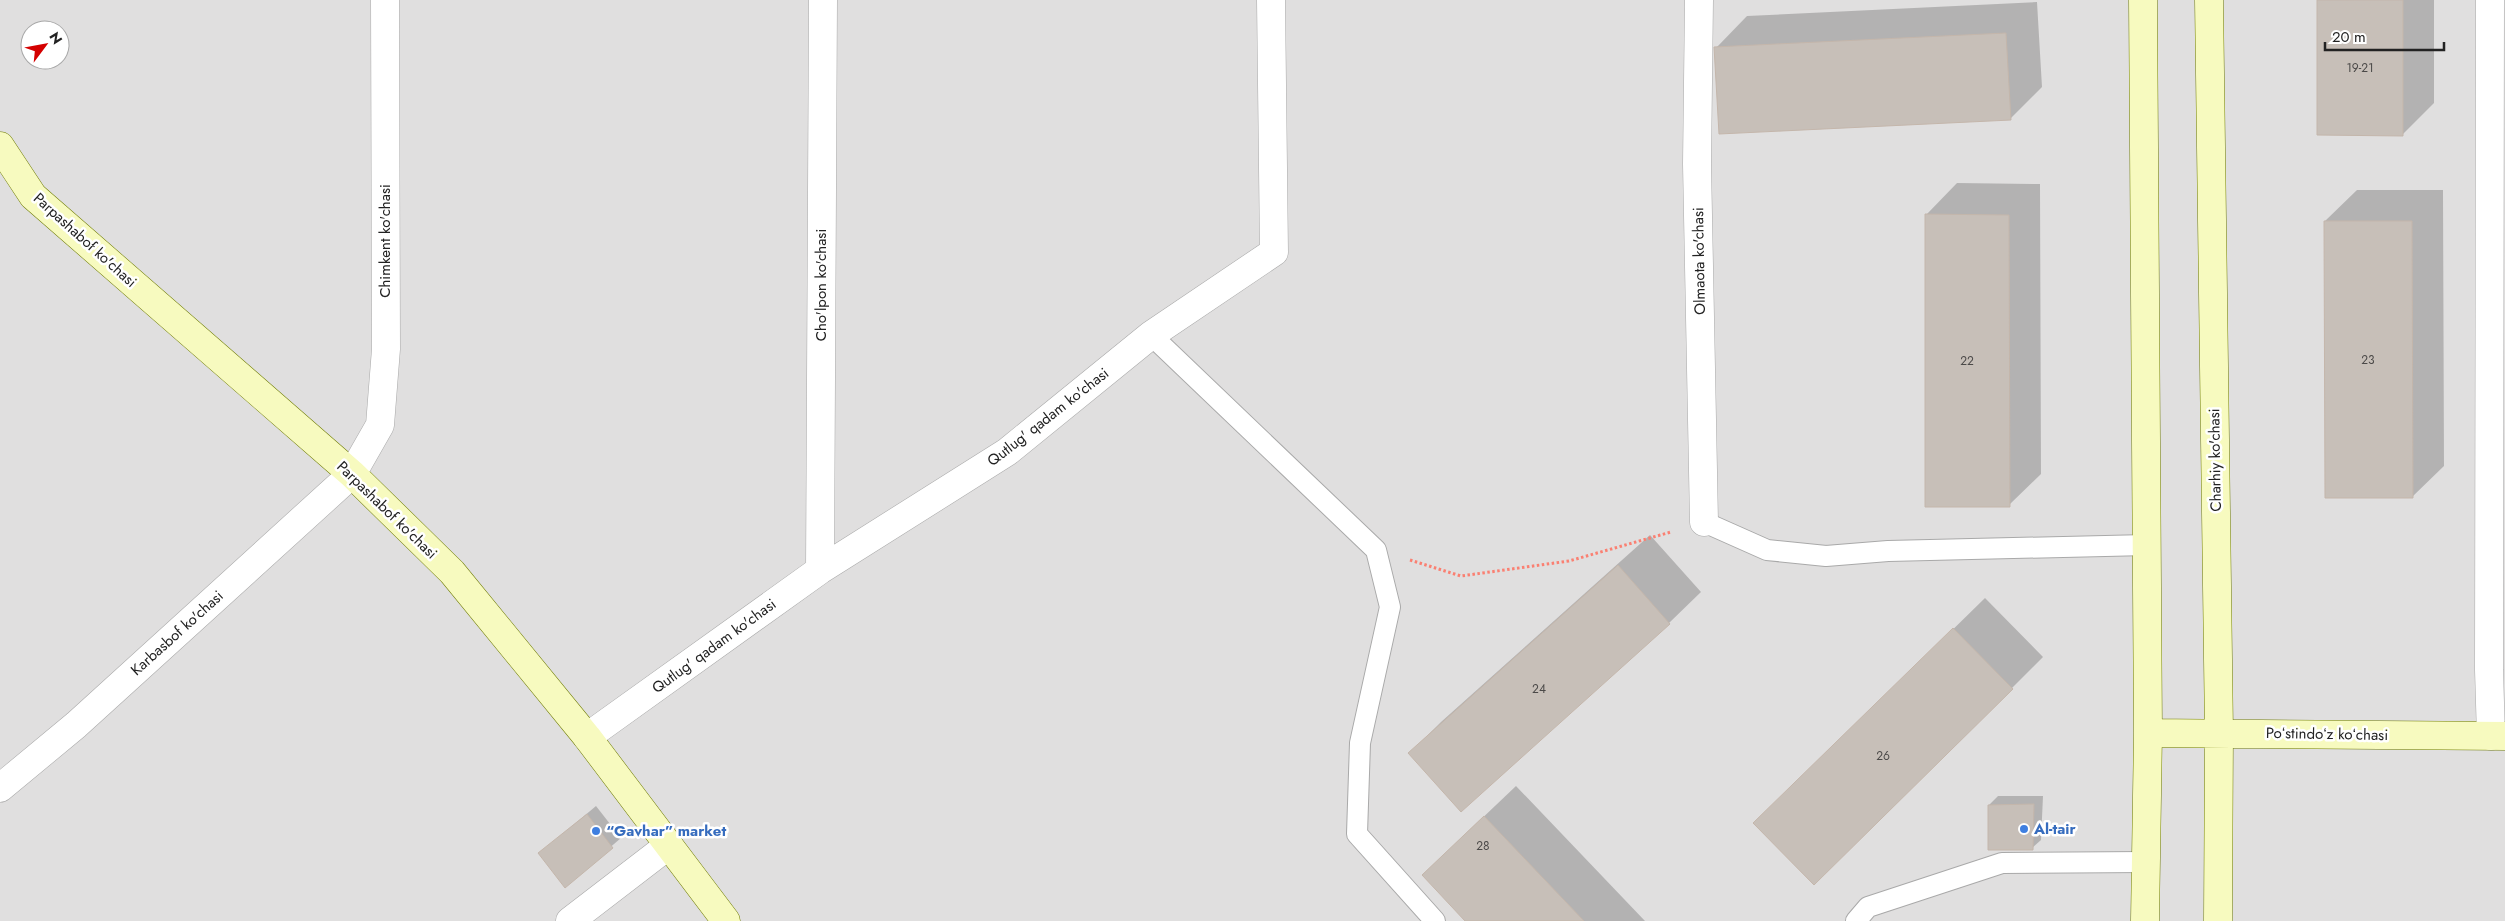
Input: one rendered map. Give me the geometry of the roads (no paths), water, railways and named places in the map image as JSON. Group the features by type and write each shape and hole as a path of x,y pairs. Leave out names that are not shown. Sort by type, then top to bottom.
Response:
{"main road":[{"path":"2143,0 2148,733 2145,921"},
{"name":"Charhiy ko'chasi","path":"2209,0 2220,732 2218,921"},
{"name":"Parpashabof ko'chasi","path":"0,146 33,196 352,474 452,572 587,737 726,921"},
{"name":"Poʻstindoʻz koʻchasi","path":"2148,733 2220,732 2498,736"}],"street":[{"name":"Chimkent ko'chasi","path":"352,474 380,425 385,359 385,0"},
{"name":"Cho'lpon ko'chasi","path":"820,570 823,0"},
{"name":"Qutlug' qadam ko'chasi","path":"587,737 820,570 1007,452 1151,335 1274,252 1271,0"},
{"name":"Olmaota ko'chasi","path":"1699,0 1697,164 1704,522"},
{"path":"2490,0 2489,670 2498,736"},
{"name":"Karbasbof ko'chasi","path":"0,788 76,725 352,474"},
{"path":"570,921 669,845"}],"lane":[{"path":"1151,335 1376,550 1390,607 1360,743 1357,834 1435,921"},
{"path":"1704,522 1767,550 1826,556 1888,551 2147,545"},
{"path":"1856,921 1868,906 2002,863 2146,862"}],"place":[{"name":"Al-tair","path":"2024,829"},
{"name":"“Gavhar” market","path":"596,831"}]}
